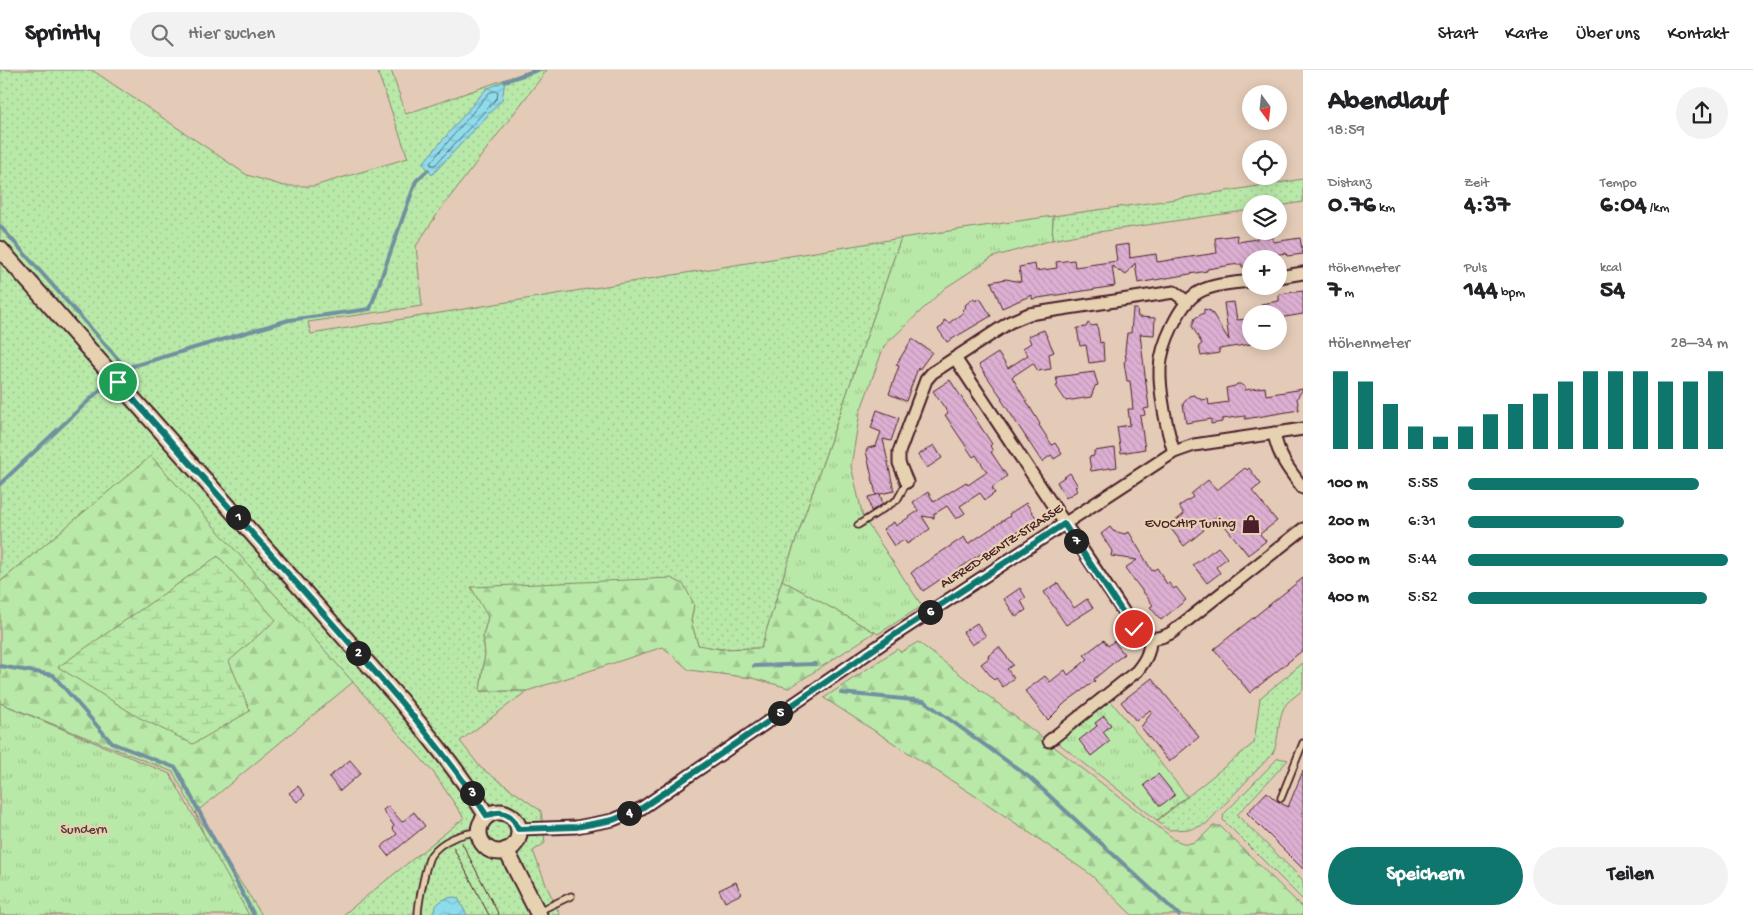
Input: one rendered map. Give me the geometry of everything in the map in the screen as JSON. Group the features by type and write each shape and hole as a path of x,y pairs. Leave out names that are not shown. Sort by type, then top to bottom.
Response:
{"street":[{"path":"0,249 399,699 449,760 487,816"},
{"path":"1287,275 1303,273"},
{"path":"1174,452 1168,434 1160,368 1161,357 1176,316 1186,301 1199,292 1216,286 1242,282"},
{"path":"907,482 899,463 899,452 926,380 932,373 1010,322 1029,314 1174,292 1186,301"},
{"path":"955,358 1134,629 1142,636 1150,639 1162,638 1171,633 1303,529"},
{"name":"ALFRED-BENTZ-STRASSE","path":"518,829 576,827 613,820 642,808 893,636 1174,452 1194,445 1303,429"},
{"path":"1274,433 1277,447 1284,463 1303,488"},
{"path":"1049,741 1136,671 1146,659 1150,648 1150,639"},
{"path":"502,812 510,815 516,821 518,829 519,834 515,844 506,850 494,851 488,849 480,839 479,832 482,821 494,813 502,812"},
{"path":"506,850 538,913"}],"lane":[{"path":"858,525 897,500 907,482"},
{"path":"1281,798 1303,743"},
{"path":"418,915 418,905 430,856 444,843 465,833 479,832"},
{"path":"538,913 571,896"}],"green space":[{"path":"0,70 92,70 247,175 284,186 314,186 408,158 377,70 391,70 406,114 532,70 547,70 440,210 416,246 422,306 308,322 311,334 901,238 782,580 761,648 720,649 698,645 691,621 694,604 488,617 483,636 485,654 480,691 527,691 460,741 481,768 541,811 545,843 533,851 560,915 343,915 464,818 434,773 151,457 0,582"},
{"path":"1303,179 1303,202 1287,205 1287,195 1242,195 1242,211 1052,240 1053,216 1265,185 1287,185 1287,182"},
{"path":"1053,216 1052,240 993,257 945,288 884,346 860,412 851,466 863,517 922,606 878,634 782,580 901,238"},
{"path":"151,456 353,682 195,813 173,772 0,703 0,582"},
{"path":"218,556 276,620 229,661 250,711 193,744 138,717 58,667"},
{"path":"671,578 684,585 694,604 691,621 698,645 720,649 761,648 782,580 875,632 789,688 752,678 689,670 663,647 527,691 480,691 485,654 483,636 488,617 471,587"},
{"path":"918,642 1174,839 1186,843 1195,842 1213,826 1220,826 1303,908 1303,915 1132,915 1090,874 983,801 824,698 897,649 901,652"},
{"path":"1303,663 1303,690 1289,701 1284,708 1273,753 1206,824 1192,829 1168,830 1157,821 1254,743 1260,698"},
{"path":"1110,700 1187,796 1157,820 1057,742"},
{"name":"Sundern","path":"0,703 170,774 249,915 0,915"},
{"path":"1278,758 1288,760 1237,815 1303,880 1303,900 1223,820 1224,814"},
{"path":"195,813 262,915 241,915 233,904"}],"water":[{"path":"505,81 502,100 432,175 423,163 486,89"},
{"path":"454,897 458,898 467,915 433,915 435,907 440,902"}],"building":[{"path":"1237,235 1238,242 1273,240 1273,242 1300,238 1303,254 1287,256 1287,250 1242,250 1242,264 1138,283 1135,263 1126,275 1112,266 1115,286 1032,299 1032,295 1002,308 991,282 1006,279 1021,282 1019,267 1035,264 1036,271 1057,268 1056,262 1074,260 1075,267 1117,261 1115,246 1129,244 1129,258 1156,254 1157,262 1217,253 1215,238"},
{"path":"1303,291 1303,314 1287,317 1287,305 1261,305 1279,301 1279,295 1287,295 1287,293"},
{"path":"974,298 976,301 980,298 991,316 947,342 938,329 943,326 944,320 949,323 964,312 962,310 966,307 965,305"},
{"path":"1234,302 1237,320 1242,320 1242,345 1219,349 1219,353 1201,356 1199,346 1202,344 1192,326 1195,318 1204,313 1204,309 1211,311 1229,340 1224,303"},
{"path":"1133,309 1137,309 1138,317 1155,318 1154,335 1140,334 1149,408 1144,409 1145,415 1140,416 1145,449 1121,453 1117,427 1130,425 1128,409 1133,409 1130,381 1127,381 1124,362 1126,360 1127,333 1131,333"},
{"path":"1088,323 1092,326 1097,325 1100,343 1103,342 1104,361 1089,363 1086,345 1080,346 1077,328 1086,327"},
{"path":"1044,330 1054,352 1049,354 1051,369 1038,371 1033,363 1012,377 1039,425 1052,445 1055,443 1062,454 1054,459 1051,455 1042,462 979,365 998,353 1008,368 1028,355 1023,348 1031,343 1028,336"},
{"path":"912,339 932,352 919,370 918,368 906,401 889,394 899,366 896,365"},
{"path":"1094,372 1098,385 1095,386 1091,397 1066,401 1056,386 1058,385 1056,377"},
{"path":"950,380 992,444 990,446 993,451 991,452 1007,476 992,488 995,493 985,500 980,493 960,506 965,513 956,519 947,506 934,514 934,518 922,516 930,529 907,544 904,540 894,546 883,529 894,522 896,526 918,511 913,502 928,492 934,502 966,482 968,485 987,472 976,455 973,457 945,415 948,413 933,391"},
{"path":"1237,384 1245,387 1245,390 1265,387 1266,395 1303,389 1297,398 1299,410 1245,419 1245,416 1222,419 1222,422 1211,424 1211,419 1186,423 1183,404 1189,396 1194,395 1202,400 1208,399 1209,405 1228,402 1226,388"},
{"path":"877,410 899,418 891,441 883,439 894,491 876,495 866,451 868,448 876,446 881,432 871,428"},
{"path":"934,445 942,458 927,468 918,455"},
{"path":"1115,448 1117,467 1091,471 1089,457 1094,456 1094,451"},
{"path":"1245,468 1247,470 1249,468 1261,484 1252,491 1277,521 1260,534 1266,541 1248,555 1217,516 1202,528 1204,530 1184,546 1169,526 1184,514 1179,506 1193,497 1191,494 1208,480 1217,490"},
{"path":"1070,473 1078,486 1075,487 1077,491 1066,498 1057,482"},
{"path":"880,494 883,504 871,511 868,497"},
{"path":"1026,503 1037,519 990,551 988,549 954,572 955,574 943,581 941,579 923,591 911,573 964,537 968,544"},
{"path":"1110,527 1113,531 1125,534 1129,532 1152,571 1157,568 1167,584 1169,583 1174,589 1176,587 1186,600 1161,620 1150,607 1153,605 1125,568 1137,560 1111,556 1112,551 1101,534"},
{"path":"1218,547 1227,558 1216,567 1220,573 1207,583 1193,565"},
{"path":"1303,578 1303,650 1250,693 1214,649"},
{"path":"1058,583 1074,608 1087,599 1093,608 1066,625 1044,592"},
{"path":"1020,588 1026,598 1021,601 1026,610 1016,617 1004,599"},
{"path":"977,623 986,636 972,645 963,632"},
{"path":"1104,640 1108,646 1114,641 1124,654 1094,679 1095,681 1066,702 1048,720 1025,691 1045,676 1050,682 1065,670 1068,675 1088,659 1084,655"},
{"path":"999,647 1013,665 1007,669 1014,678 1003,687 996,678 994,680 981,664"},
{"path":"1152,678 1199,737 1169,762 1141,727 1152,712 1150,710 1136,721 1121,702"},
{"path":"1104,716 1111,725 1103,732 1110,741 1091,756 1079,740 1097,726 1095,723"},
{"path":"350,760 361,773 340,791 329,777"},
{"path":"1303,771 1303,869 1247,813 1267,792 1274,799 1288,807"},
{"path":"1158,774 1175,795 1160,806 1144,785"},
{"path":"298,786 305,795 297,802 289,793"},
{"path":"388,806 402,822 414,812 425,826 388,856 381,847 397,834 383,810"},
{"path":"736,882 741,894 725,902 719,890"}],"waterway":[{"path":"505,81 538,70"},
{"path":"0,226 126,368 289,320 370,309 416,181 428,170"},
{"path":"0,484 101,389"},
{"path":"754,666 815,664"},
{"path":"0,666 53,675 112,743 176,768 254,915"},
{"path":"841,693 924,701 1029,777 1179,915"}],"tram line":[{"path":"462,843 499,915"},
{"path":"453,847 489,915"}],"place":[{"name":"EVOCHIP Tuning","path":"1251,524"}],"route":[{"path":"118,382 399,699 449,760 487,816 502,812 510,815 516,821 518,829 576,827 613,820 642,808 893,636 1064,524 1134,629"}]}
